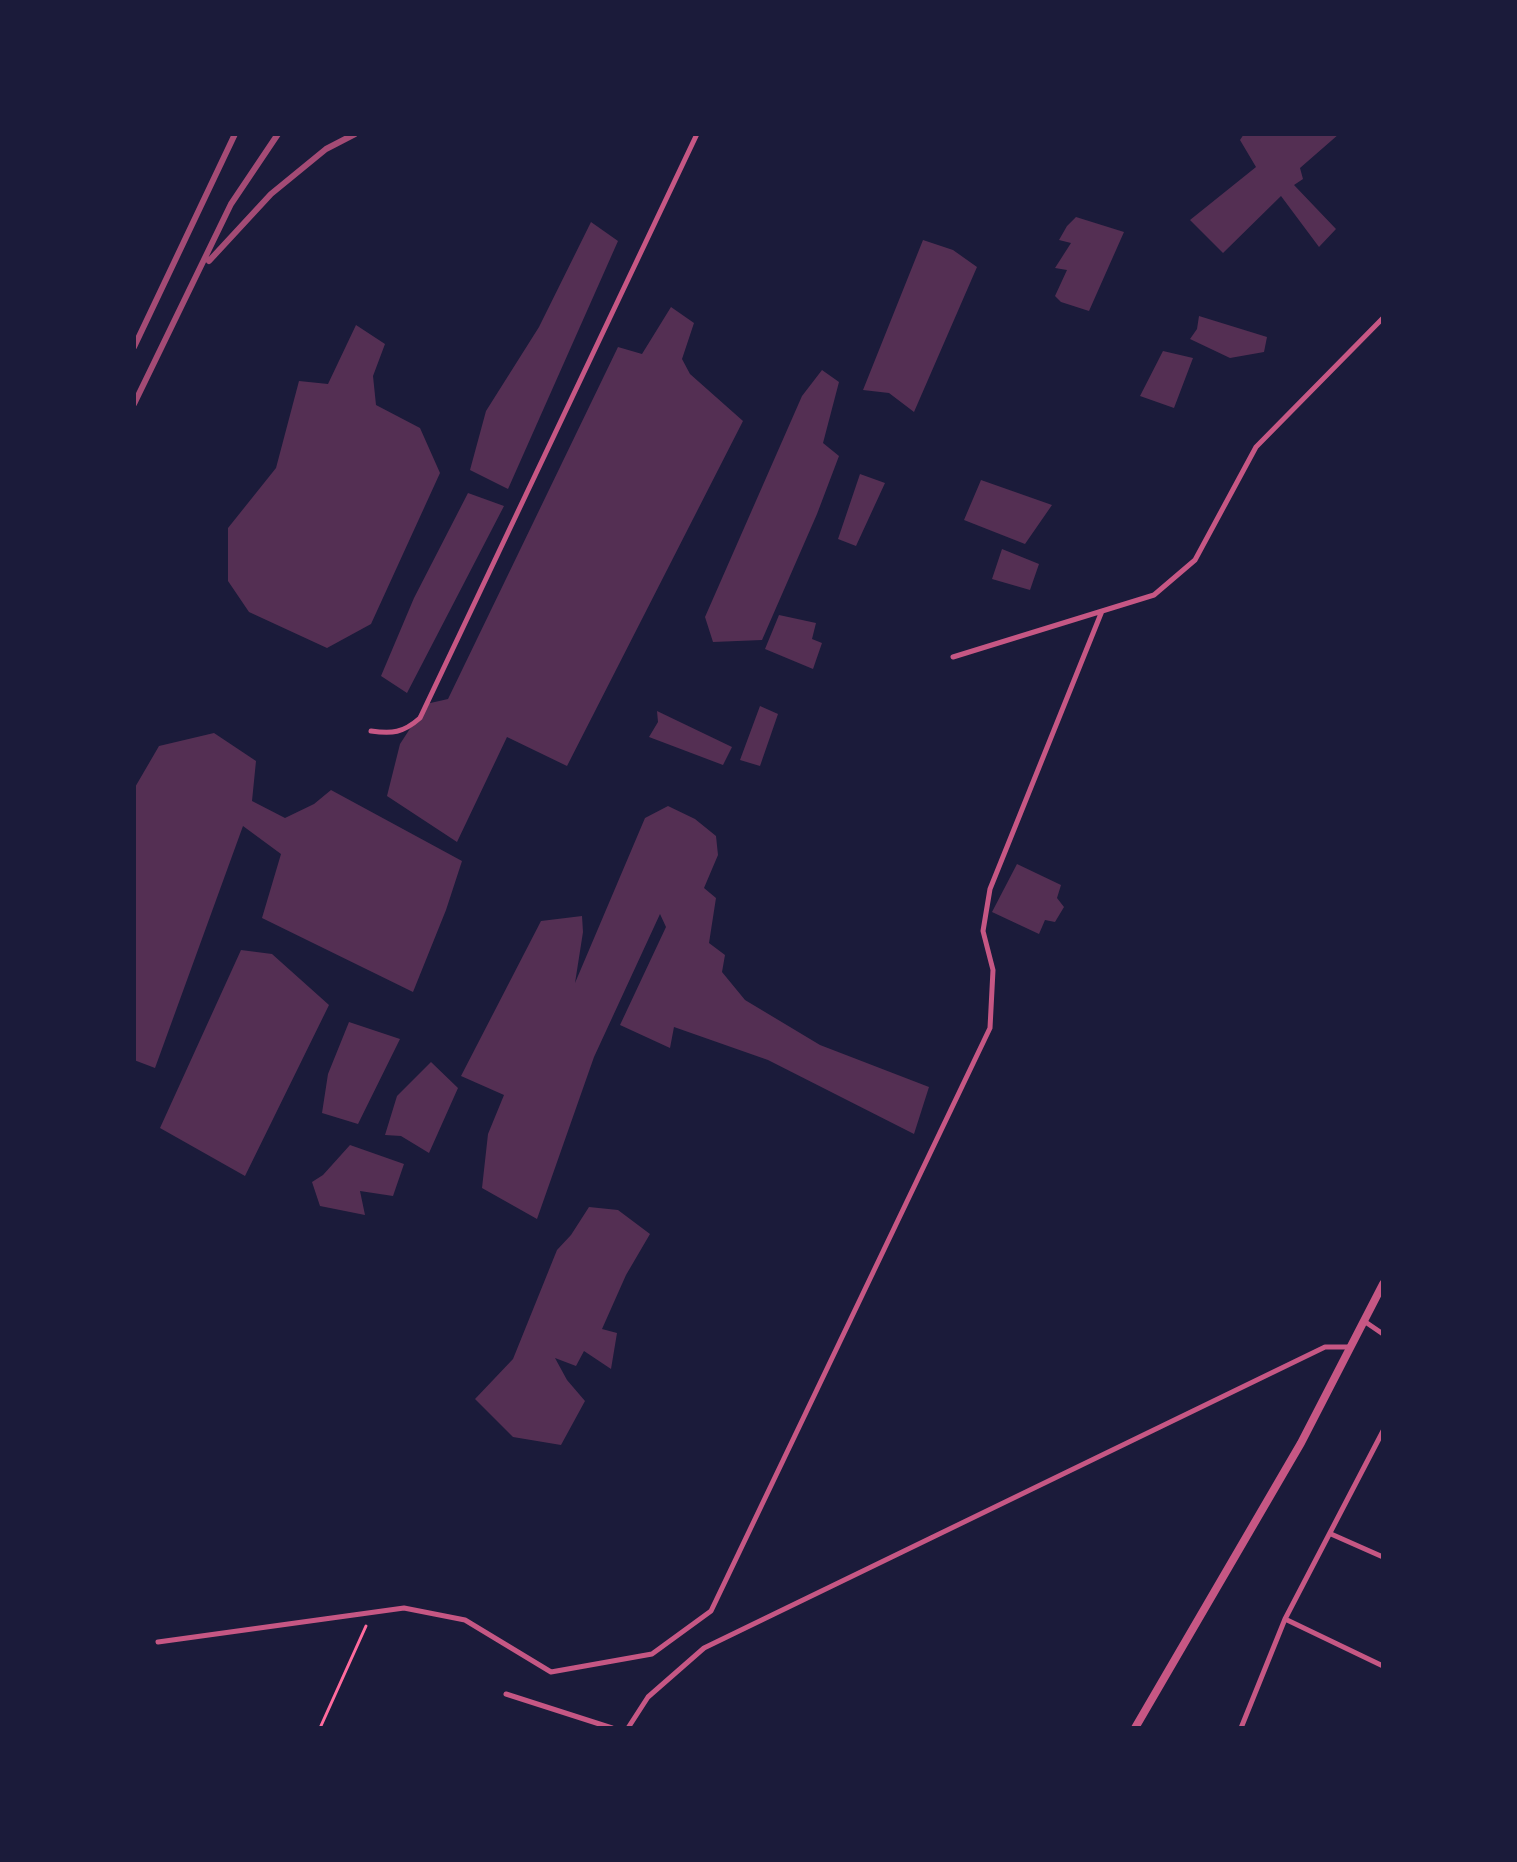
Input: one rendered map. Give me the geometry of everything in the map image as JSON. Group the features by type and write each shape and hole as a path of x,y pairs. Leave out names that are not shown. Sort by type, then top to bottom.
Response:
{"street":[{"path":"1135,1728 1301,1443 1383,1284"}],"lane":[{"path":"371,731 390,733 406,730 420,718 697,134"},
{"path":"953,657 1154,595 1195,560 1256,447 1383,318"},
{"path":"158,1642 404,1608 465,1620 551,1672 652,1654 711,1611 990,1028 993,970 983,931 990,889 1102,611"},
{"path":"1364,1321 1383,1334"},
{"path":"628,1728 648,1697 704,1648 1325,1347 1352,1347"},
{"path":"1241,1728 1285,1619 1380,1446 1383,1431"},
{"path":"1331,1534 1383,1557"},
{"path":"1285,1619 1383,1666"},
{"path":"506,1694 612,1728"}],"path":[{"path":"320,1728 372,1612"}],"building":[{"path":"1244,134 1339,134 1300,168 1303,179 1294,185 1336,229 1319,247 1281,196 1223,253 1190,220 1256,167 1240,140"},
{"path":"1076,217 1124,232 1089,311 1061,302 1055,296 1067,270 1055,268 1071,243 1059,240"},
{"path":"591,222 618,241 508,489 470,470 486,411 539,327"},
{"path":"923,240 953,250 977,267 914,412 889,393 863,390"},
{"path":"671,307 694,323 682,359 690,374 743,421 567,766 507,737 457,842 387,796 400,744 426,704 448,699 618,347 642,354"},
{"path":"1199,316 1267,337 1264,352 1230,358 1190,339 1197,329"},
{"path":"356,325 385,344 373,376 376,405 420,428 440,473 371,624 327,648 249,612 228,581 228,528 276,468 299,381 328,384"},
{"path":"1163,351 1193,358 1174,408 1140,396"},
{"path":"822,370 839,382 823,443 839,456 817,514 762,640 713,642 705,617 802,396"},
{"path":"860,474 885,483 856,546 838,539"},
{"path":"981,480 1052,505 1025,544 964,520"},
{"path":"468,493 504,506 407,693 381,676 414,598"},
{"path":"1002,549 1039,564 1030,590 992,579"},
{"path":"779,615 816,623 812,639 822,643 813,669 765,649"},
{"path":"760,706 778,714 760,766 740,760"},
{"path":"657,711 732,747 723,765 649,737 658,722"},
{"path":"214,733 256,761 252,801 285,818 314,804 331,790 462,861 413,992 262,918 281,854 243,826 155,1068 134,1060 134,789 159,746"},
{"path":"668,806 695,819 716,836 718,855 704,888 716,898 709,943 725,955 722,972 745,1000 820,1045 929,1087 914,1134 768,1060 674,1027 670,1048 620,1025 666,927 660,914 594,1057 537,1219 482,1188 488,1134 504,1095 461,1076 541,921 582,916 583,932 575,983 645,818"},
{"path":"1017,864 1061,885 1057,898 1064,907 1055,922 1045,920 1039,934 992,912"},
{"path":"241,950 272,954 329,1005 245,1176 160,1128"},
{"path":"349,1022 400,1039 358,1124 322,1113 328,1074"},
{"path":"431,1062 458,1088 429,1153 401,1136 385,1135 397,1096"},
{"path":"350,1145 404,1164 393,1196 360,1191 365,1215 320,1206 312,1182 323,1175"},
{"path":"589,1207 618,1210 650,1234 626,1275 602,1329 617,1333 611,1369 584,1351 576,1366 555,1358 567,1380 585,1401 561,1445 513,1437 475,1399 513,1359 557,1250"}],"railway":[{"path":"134,347 235,134"},
{"path":"134,404 231,204 278,134"},
{"path":"209,261 271,194 326,149 355,134"}]}
